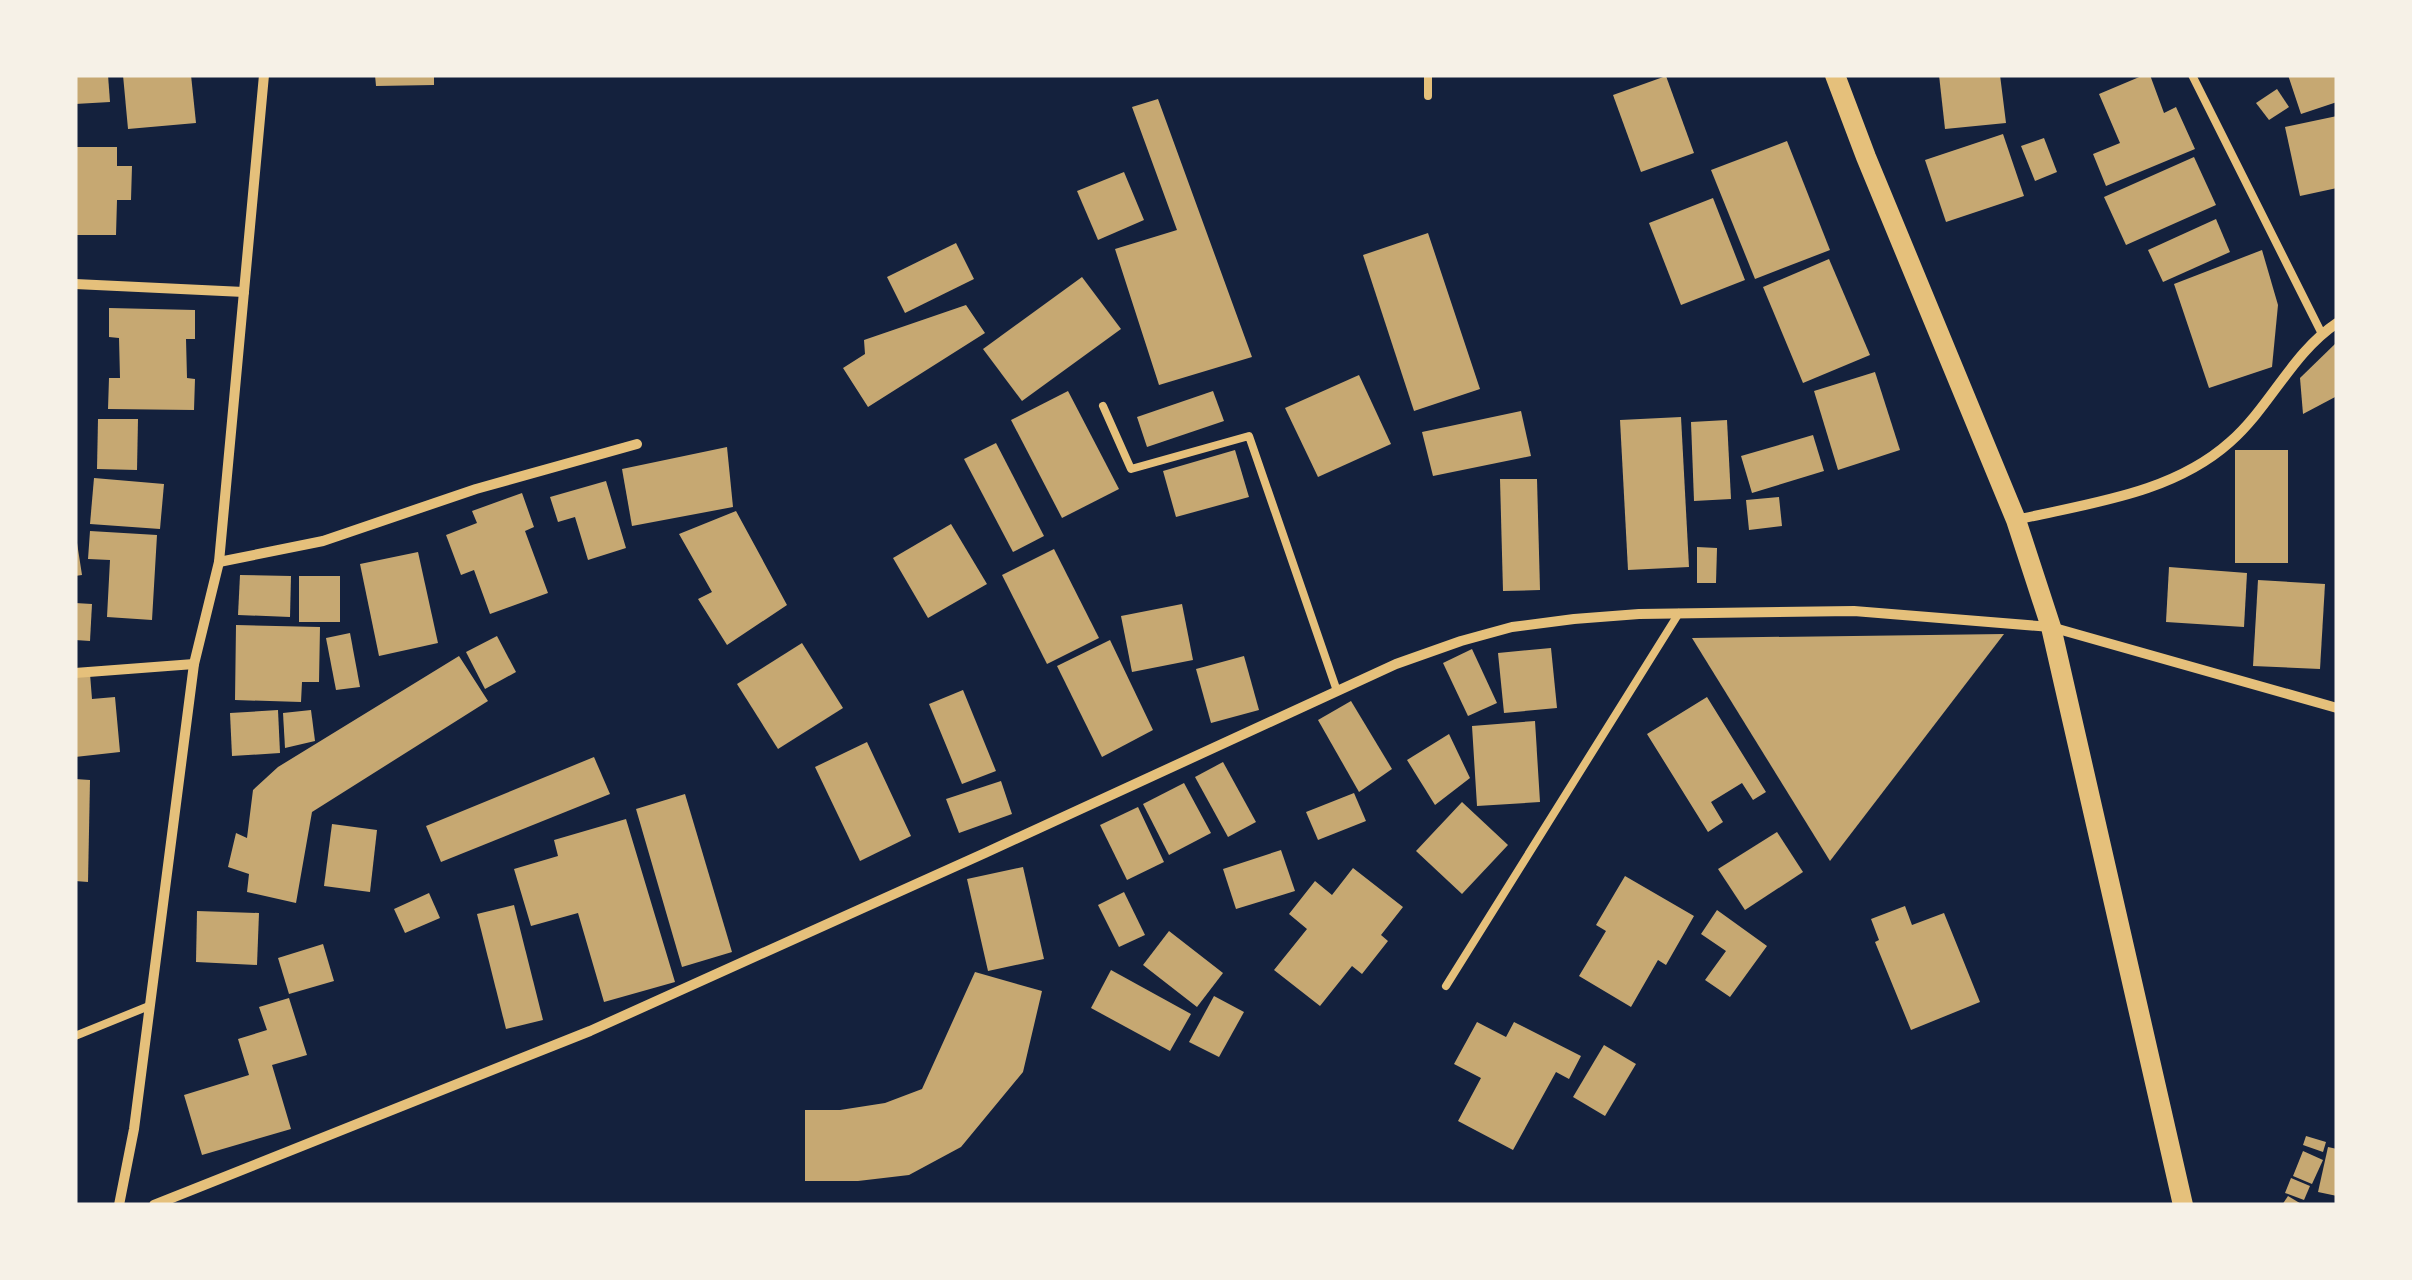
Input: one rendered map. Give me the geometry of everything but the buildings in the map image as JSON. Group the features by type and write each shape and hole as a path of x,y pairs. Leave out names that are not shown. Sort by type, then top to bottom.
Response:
{"main road":[{"path":"1835,75 2016,520 2051,628 2183,1205"}],"street":[{"path":"119,1205 134,1128 194,664 219,562 264,75"},
{"path":"75,284 244,292"},
{"path":"2016,520 2148,489 2194,469 2231,442 2322,334 2337,323"},
{"path":"219,562 323,541 476,490 636,444"},
{"path":"154,1205 590,1031 1396,664 1512,628 1574,619 1679,613 1854,611 2051,628 2337,708"},
{"path":"75,674 194,664"}],"lane":[{"path":"1428,75 1428,96"},
{"path":"2192,75 2322,334"},
{"path":"1103,406 1131,468 1249,436 1337,691"},
{"path":"1446,986 1679,613"},
{"path":"75,1036 150,1006"}]}
